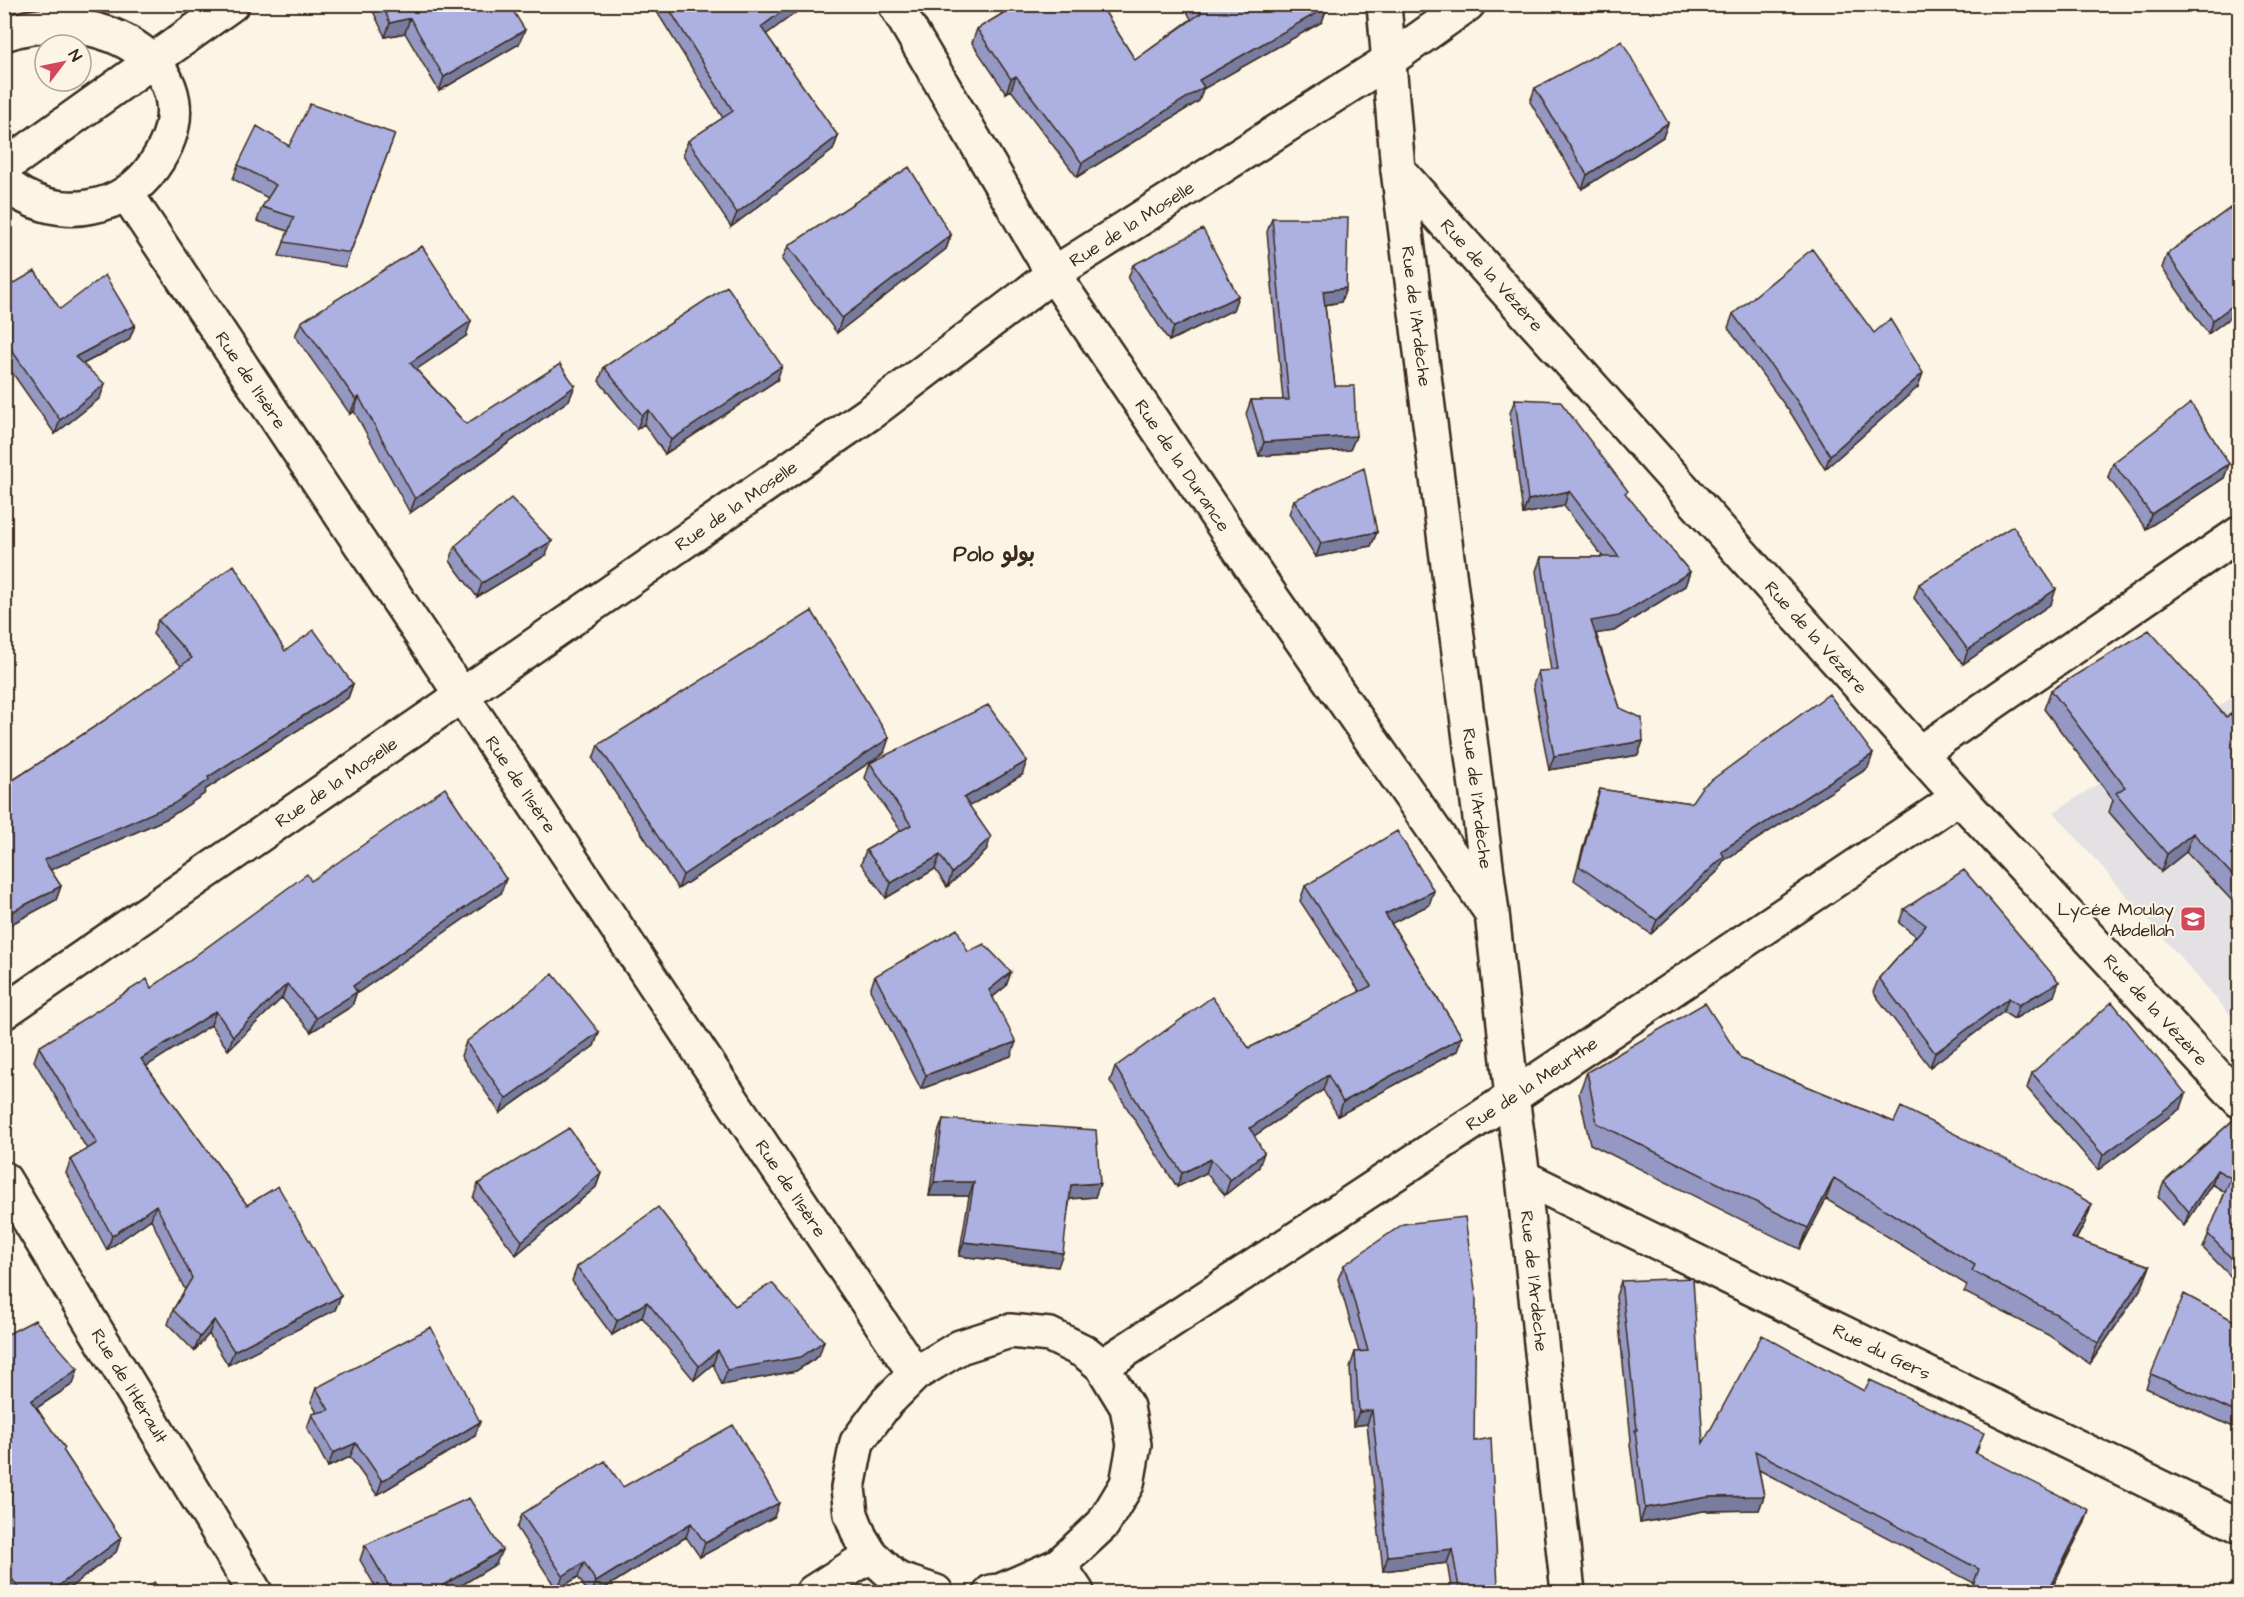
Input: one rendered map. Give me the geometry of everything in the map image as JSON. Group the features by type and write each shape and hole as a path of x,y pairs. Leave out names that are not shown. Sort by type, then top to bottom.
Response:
{"street":[{"path":"4,166 232,4"},
{"name":"Rue de la Durance","path":"895,4 1053,274 1280,608 1492,913"},
{"name":"Rue de l'Ardèche","path":"1384,4 1398,170 1492,913 1568,1593"},
{"name":"Rue de la Moselle","path":"4,1012 870,413 1053,274 1388,61 1468,4"},
{"path":"4,182 34,201 57,208 82,209 105,204 126,193 146,177 161,156 171,131 174,106 169,80 159,56 142,35 121,20 96,10 69,7 10,20"},
{"name":"Rue de la Vézère","path":"1398,170 1959,797 2240,1101"},
{"name":"Rue de l'Isère","path":"126,193 915,1374"},
{"path":"1920,753 2240,532"},
{"name":"Rue de la Meurthe","path":"1102,1366 1512,1097 1959,797"},
{"name":"Rue du Gers","path":"1523,1177 2240,1526"},
{"name":"Rue de l'Hérault","path":"4,1179 255,1593"},
{"path":"936,1593 897,1579 872,1555 857,1529 851,1514 848,1488 857,1442 886,1403 915,1374 960,1347 1010,1331 1050,1335 1086,1352 1102,1366 1127,1407 1134,1445 1127,1484 1103,1524 1059,1565 991,1593"},
{"path":"813,1593 872,1555"},
{"path":"1059,1565 1077,1593"}],"shaded area":[{"name":"Lycée Moulay Abdellah","path":"2239,693 2239,1025 2054,812"}],"building":[{"path":"382,4 509,4 525,30 444,77 410,18 390,23"},
{"path":"666,4 792,4 761,27 838,136 737,213 688,141 733,111"},
{"path":"1010,4 1100,4 1135,60 1201,13 1196,4 1326,4 1327,7 1199,80 1204,87 1082,163 1016,76 1011,79 977,29 1012,8"},
{"path":"1622,41 1668,123 1587,175 1535,88"},
{"path":"310,104 395,134 350,253 284,242 294,217 262,207 276,185 238,165 257,126 289,146"},
{"path":"909,167 951,235 842,318 788,246"},
{"path":"2240,201 2240,300 2213,320 2167,254"},
{"path":"1272,218 1348,218 1346,288 1323,291 1335,386 1354,386 1356,436 1264,442 1251,400 1289,400"},
{"path":"1203,229 1238,296 1174,327 1133,265"},
{"path":"422,246 471,321 410,363 466,424 560,364 575,386 415,499 359,397 356,400 301,322"},
{"path":"1812,249 1874,333 1890,319 1923,373 1830,455 1797,401 1733,314"},
{"path":"35,271 60,309 105,275 135,325 75,357 105,384 60,420 4,339 4,289"},
{"path":"727,286 782,366 671,440 649,410 642,415 604,367"},
{"path":"1515,399 1560,401 1628,491 1625,493 1690,572 1619,616 1591,621 1620,708 1642,718 1643,741 1554,756 1538,671 1558,670 1541,557 1619,557 1569,491 1528,500"},
{"path":"2191,403 2229,464 2151,514 2113,463"},
{"path":"1364,468 1377,532 1321,543 1294,500"},
{"path":"511,498 552,541 482,583 455,546"},
{"path":"2013,526 2056,589 1968,650 1919,584"},
{"path":"234,565 285,651 314,630 353,684 208,777 209,780 173,804 44,860 61,886 4,916 4,786 105,720 192,658 158,620"},
{"path":"812,611 889,738 683,875 598,745"},
{"path":"2149,630 2226,717 2231,714 2240,724 2240,883 2193,833 2167,854 2116,793 2125,787 2051,690"},
{"path":"1829,694 1873,754 1721,851 1724,856 1657,920 1579,866 1600,789 1691,803 1702,787"},
{"path":"988,705 1027,761 964,798 991,837 952,873 940,855 891,883 866,850 911,825 870,763"},
{"path":"445,788 506,879 353,986 357,992 316,1018 287,984 233,1036 216,1011 141,1059 247,1205 278,1186 341,1296 234,1351 214,1320 200,1337 173,1310 192,1278 156,1205 112,1236 71,1159 97,1143 39,1047 147,979 151,988 307,874 311,881"},
{"path":"1397,831 1434,891 1385,914 1462,1037 1343,1102 1328,1075 1250,1128 1264,1153 1230,1180 1211,1159 1182,1173 1115,1067 1212,997 1249,1048 1371,986 1305,886"},
{"path":"1964,870 2059,982 2019,1005 2009,998 1935,1053 1879,978 1926,925 1904,909"},
{"path":"957,929 968,952 984,944 1011,972 989,990 1016,1042 926,1075 875,976"},
{"path":"553,974 599,1032 506,1099 466,1042"},
{"path":"2112,1002 2186,1094 2103,1155 2032,1073"},
{"path":"1705,1003 1741,1059 1894,1122 1901,1107 2092,1204 2072,1238 2150,1266 2098,1343 2056,1314 1972,1271 1975,1265 1834,1178 1808,1228 1597,1123 1587,1072"},
{"path":"2240,1114 2240,1137 2235,1143 2240,1147 2240,1267 2208,1234 2231,1178 2217,1170 2189,1212 2164,1182"},
{"path":"943,1119 1096,1130 1100,1183 1071,1185 1063,1253 964,1242 974,1182 934,1182"},
{"path":"569,1128 601,1173 522,1241 478,1184"},
{"path":"658,1207 735,1306 772,1283 824,1341 801,1357 727,1370 718,1350 699,1366 647,1302 617,1321 577,1267"},
{"path":"1465,1217 1476,1297 1474,1441 1491,1438 1498,1587 1504,1587 1504,1593 1460,1593 1452,1549 1388,1556 1372,1410 1359,1412 1355,1352 1368,1351 1344,1265 1403,1224"},
{"path":"1693,1278 1703,1443 1762,1335 1864,1391 1870,1380 1984,1433 1975,1453 2089,1510 2047,1593 1970,1593 1979,1569 1755,1451 1764,1496 1708,1497 1645,1508 1621,1281"},
{"path":"2184,1294 2240,1324 2240,1414 2151,1374"},
{"path":"35,1320 78,1369 31,1401 65,1448 63,1450 121,1538 49,1593 23,1593 4,1569 4,1336"},
{"path":"431,1327 480,1422 382,1481 356,1443 333,1453 312,1414 329,1410 316,1388"},
{"path":"733,1425 779,1503 705,1543 691,1523 596,1582 584,1562 563,1576 522,1514 605,1461 623,1487"},
{"path":"469,1498 502,1550 430,1593 393,1593 365,1545"},
{"path":"154,1582 162,1593 142,1593"}],"place":[{"name":"Lycée Moulay Abdellah","path":"2193,919"}],"district":[{"name":"Polo بولو","path":"994,554"}]}
